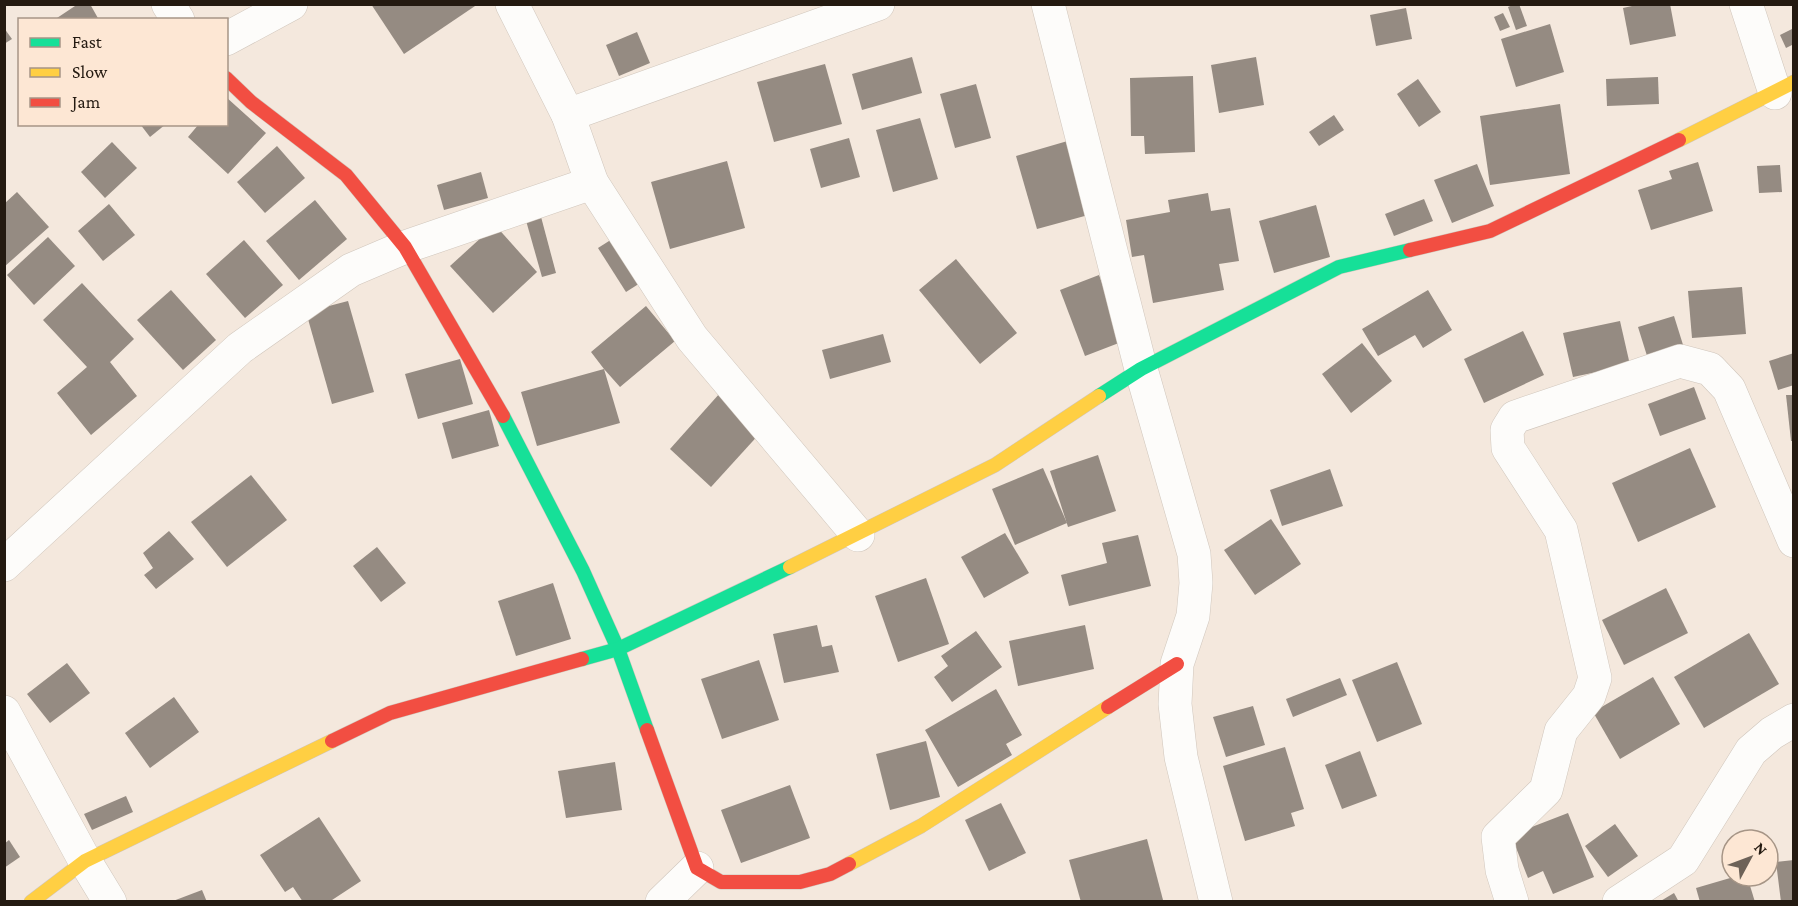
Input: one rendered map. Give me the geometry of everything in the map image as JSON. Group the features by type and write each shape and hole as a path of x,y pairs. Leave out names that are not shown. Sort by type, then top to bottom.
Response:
{"street":[{"path":"168,4 177,18"},
{"path":"228,38 291,4"},
{"path":"512,4 568,115 592,183 692,338 858,535"},
{"path":"568,115 878,4"},
{"path":"31,902 84,861 390,713 618,649 858,535 995,465 1141,369 1339,267 1490,231 1784,88 1746,4"},
{"path":"1051,5 1141,369 1194,554 1196,583 1193,616 1177,664 1175,704 1181,757 1216,902"},
{"path":"228,80 250,102 346,175 405,247 499,408 583,571 618,649 697,868 721,882 800,882 830,874 921,826 1177,664"},
{"path":"4,565 240,348 351,270 405,247 592,183"},
{"path":"1512,902 1502,870 1498,837 1546,790 1561,731 1589,696 1595,678 1561,530 1509,448 1507,430 1515,417 1680,361 1710,369 1729,389 1794,541"},
{"path":"4,712 84,861 110,902"},
{"path":"1619,902 1683,860 1751,751 1772,733 1794,720"},
{"path":"662,902 697,868"}],"building":[{"path":"78,4 90,4 98,18 57,18"},
{"path":"371,4 478,4 404,54"},
{"path":"1519,4 1527,26 1516,30 1508,7"},
{"path":"1641,4 1670,4 1676,36 1630,45 1623,8"},
{"path":"1406,8 1412,39 1376,46 1370,15"},
{"path":"1503,13 1510,27 1500,31 1494,17"},
{"path":"1550,24 1564,72 1516,87 1501,39"},
{"path":"4,28 12,39 4,44"},
{"path":"1794,28 1794,44 1786,48 1780,35"},
{"path":"637,32 650,63 619,76 606,45"},
{"path":"912,57 922,93 862,110 852,74"},
{"path":"1256,57 1264,105 1219,113 1211,65"},
{"path":"825,64 842,124 774,142 757,82"},
{"path":"1193,76 1195,152 1145,154 1144,136 1131,136 1130,78"},
{"path":"1658,77 1659,104 1607,106 1606,79"},
{"path":"1418,79 1441,112 1419,127 1397,94"},
{"path":"976,84 991,138 955,148 940,94"},
{"path":"228,99 266,133 228,174 188,137 197,126 228,126"},
{"path":"1560,104 1570,174 1490,185 1480,116"},
{"path":"1334,115 1344,130 1319,146 1309,132"},
{"path":"920,118 938,179 893,192 876,130"},
{"path":"142,126 164,126 150,137"},
{"path":"849,138 860,177 821,188 810,149"},
{"path":"1071,140 1092,214 1037,229 1016,156"},
{"path":"112,142 137,168 105,198 81,172"},
{"path":"277,146 305,178 265,213 237,182"},
{"path":"727,161 745,228 670,249 651,182"},
{"path":"1698,162 1713,211 1651,230 1638,190 1672,179 1669,171"},
{"path":"1477,164 1494,206 1452,223 1434,180"},
{"path":"1780,165 1782,192 1759,193 1757,166"},
{"path":"481,172 488,198 444,210 437,185"},
{"path":"17,192 49,227 4,267 4,204"},
{"path":"1208,193 1211,211 1230,208 1239,261 1219,264 1224,290 1153,303 1144,255 1132,257 1126,220 1170,212 1168,200"},
{"path":"1424,199 1433,221 1394,236 1385,214"},
{"path":"315,200 347,239 299,280 266,241"},
{"path":"109,204 135,235 103,261 78,231"},
{"path":"1316,205 1330,257 1274,273 1259,221"},
{"path":"540,213 556,273 542,277 525,217"},
{"path":"495,225 537,272 493,313 450,266"},
{"path":"620,234 648,278 626,292 598,248"},
{"path":"48,237 75,266 34,305 7,275"},
{"path":"244,240 283,285 245,318 206,274"},
{"path":"956,259 1017,333 980,364 919,290"},
{"path":"1099,275 1124,341 1085,356 1060,290"},
{"path":"82,283 134,339 110,362 137,396 91,435 57,393 87,367 43,320"},
{"path":"1742,287 1746,334 1692,338 1688,291"},
{"path":"171,290 216,340 183,370 137,320"},
{"path":"1428,290 1452,330 1423,348 1415,335 1378,356 1362,329"},
{"path":"348,301 374,392 332,404 306,312"},
{"path":"646,306 675,341 620,387 591,352"},
{"path":"1674,316 1684,348 1648,359 1638,327"},
{"path":"1620,321 1630,365 1573,377 1563,333"},
{"path":"1523,331 1544,375 1484,403 1464,359"},
{"path":"883,334 891,362 830,379 822,350"},
{"path":"1362,343 1392,381 1351,413 1322,374"},
{"path":"1794,353 1794,385 1778,390 1769,361"},
{"path":"460,359 473,404 418,419 405,374"},
{"path":"604,369 620,423 537,446 521,392"},
{"path":"1694,387 1706,419 1660,436 1648,404"},
{"path":"720,393 762,431 711,487 670,449"},
{"path":"1786,395 1794,395 1794,441 1791,441"},
{"path":"489,410 499,446 452,459 442,423"},
{"path":"1690,448 1716,507 1638,542 1612,483"},
{"path":"1098,455 1116,511 1068,527 1050,471"},
{"path":"1043,468 1067,523 1015,545 992,489"},
{"path":"1330,469 1343,506 1282,526 1270,490"},
{"path":"251,475 287,520 227,567 191,522"},
{"path":"1271,519 1301,564 1255,595 1224,550"},
{"path":"169,531 194,559 156,589 144,575 153,568 143,553"},
{"path":"1005,533 1029,573 984,598 961,557"},
{"path":"1138,535 1151,586 1069,606 1061,575 1107,563 1102,543"},
{"path":"377,547 406,583 381,602 353,566"},
{"path":"926,578 949,644 898,662 875,596"},
{"path":"553,583 571,639 516,656 498,601"},
{"path":"1666,588 1688,633 1624,665 1602,620"},
{"path":"817,625 822,647 832,645 839,672 784,683 773,634"},
{"path":"1085,625 1094,669 1018,686 1009,641"},
{"path":"976,631 1002,667 952,702 934,677 948,666 941,656"},
{"path":"1749,633 1779,684 1704,728 1674,677"},
{"path":"759,660 779,720 722,739 701,679"},
{"path":"1397,662 1422,724 1377,742 1352,680"},
{"path":"67,663 90,693 50,723 27,694"},
{"path":"1653,677 1680,724 1620,759 1593,712"},
{"path":"1340,678 1347,695 1293,717 1286,699"},
{"path":"996,689 1022,735 1006,744 1012,755 958,787 925,730"},
{"path":"174,697 199,732 150,768 125,733"},
{"path":"1253,706 1265,745 1226,757 1213,717"},
{"path":"926,741 940,797 890,810 876,754"},
{"path":"1285,747 1304,809 1291,813 1295,826 1245,841 1223,766"},
{"path":"1360,751 1377,796 1342,809 1325,765"},
{"path":"615,762 622,810 566,818 558,771"},
{"path":"790,785 810,838 741,863 721,810"},
{"path":"126,796 133,812 92,830 84,814"},
{"path":"1001,803 1026,853 989,871 965,820"},
{"path":"1568,813 1594,877 1553,894 1543,871 1528,878 1511,835"},
{"path":"319,817 361,881 329,902 303,902 293,887 285,892 260,855"},
{"path":"1615,824 1638,856 1608,877 1585,846"},
{"path":"1147,839 1163,900 1155,902 1081,902 1069,860"},
{"path":"9,840 20,857 4,868 4,844"},
{"path":"1794,860 1794,902 1781,902 1780,862"},
{"path":"1720,881 1720,888 1751,888 1755,902 1700,902 1696,888"},
{"path":"202,890 207,902 173,902 173,901"},
{"path":"1674,893 1679,902 1659,902"}],"traffic: fast":[{"path":"1099,396 1141,369 1339,267 1410,250"},
{"path":"503,416 583,571 618,649 647,730"},
{"path":"582,659 618,649 790,567"}],"traffic: slow":[{"path":"1679,140 1794,82"},
{"path":"790,567 995,465 1099,396"},
{"path":"849,864 921,826 1108,707"},
{"path":"31,902 85,861 332,741"}],"traffic: jam":[{"path":"228,80 251,102 346,175 405,247 503,416"},
{"path":"1410,250 1490,231 1679,140"},
{"path":"332,741 390,713 582,659"},
{"path":"1108,707 1177,664"},
{"path":"647,730 697,868 721,882 800,882 830,874 849,864"}]}
